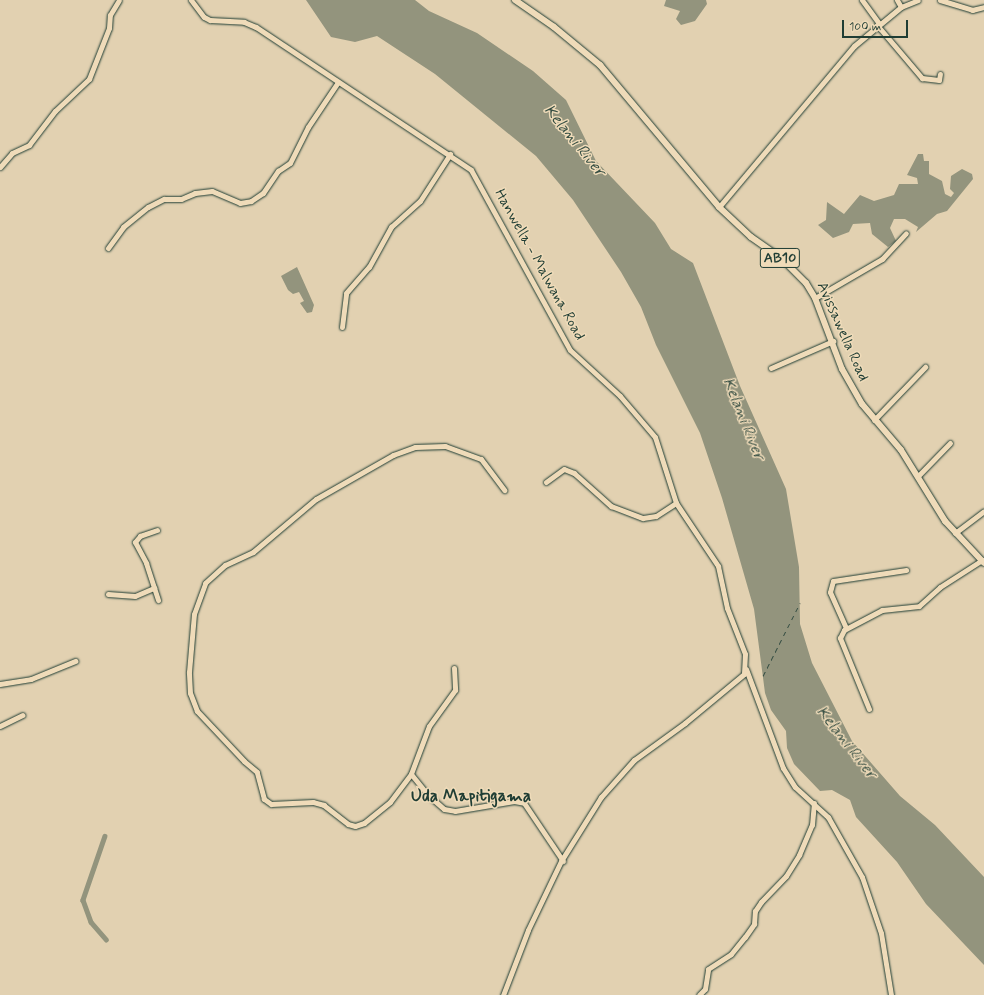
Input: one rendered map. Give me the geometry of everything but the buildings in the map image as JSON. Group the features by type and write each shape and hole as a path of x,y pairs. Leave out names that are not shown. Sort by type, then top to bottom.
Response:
{"main road":[{"name":"Avissawella Road","path":"515,0 554,27 600,65 719,207 751,237 799,275 815,298 851,388 874,420 901,450 955,533 983,562"}],"street":[{"path":"0,166 12,153 29,145 55,111 89,79 109,28 110,15 119,0"},
{"name":"Hanwella - Malwana Road","path":"191,0 204,17 210,20 244,22 256,27 450,154 471,170 483,188 570,350 620,396 655,437 676,503 718,566 727,608 745,654 746,668 783,768 794,788 814,803 828,817 862,877 881,933 891,995"},
{"path":"862,0 878,24 922,78 939,80 940,74"},
{"path":"898,0 901,7"},
{"path":"719,207 836,65 878,24 901,7 918,0"},
{"path":"940,0 972,10 984,7"},
{"path":"108,248 124,227 148,207 164,199 181,199 195,193 212,191 240,203 251,201 263,193 278,170 290,163 308,127 338,82"},
{"path":"342,327 346,293 368,267 391,227 420,201 450,154"},
{"path":"815,298 882,259 906,233"},
{"path":"771,368 833,341"},
{"path":"874,420 925,367"},
{"path":"918,476 950,443"},
{"path":"454,668 455,690 429,726 411,774 390,802 364,823 355,826 348,824 324,805 313,802 271,804 264,799 257,772 244,761 197,711 190,693 189,672 193,621 199,596 205,583 225,565 253,552 316,499 393,455 415,447 445,446 481,459 504,490"},
{"path":"546,482 564,469 574,473 611,506 643,518 656,516 676,503"},
{"path":"955,533 984,511"},
{"path":"157,530 140,536 135,542 158,600"},
{"path":"869,709 840,638 846,628 882,610 919,606 940,588 983,562"},
{"path":"846,628 830,592 834,581 906,570"},
{"path":"108,594 135,596 154,588"},
{"path":"0,684 31,679 75,660"},
{"path":"503,995 528,930 563,861 601,797 634,760 740,679 746,668"},
{"path":"0,726 23,715"},
{"path":"411,774 428,795 444,809 455,811 514,801 524,803 563,861"},
{"path":"699,995 705,989 708,969 731,954 754,924 755,911 761,902 786,876 799,854 812,825 814,803"}],"water":[{"name":"Kelani River","path":"306,0 415,0 429,11 477,33 533,71 566,100 596,161 655,223 671,249 693,263 740,386 786,489 799,567 800,624 812,663 852,741 900,796 935,825 984,877 984,965 926,904 897,862 856,817 850,800 832,790 820,791 794,764 787,748 786,731 771,710 765,693 754,609 722,498 700,433 656,345 641,307 621,272 573,200 536,156 435,74 377,36 355,42 331,37"},
{"path":"666,0 706,0 707,4 695,21 681,25 676,19 680,11 664,6"},
{"path":"918,154 923,154 924,161 929,161 929,174 942,181 945,194 951,197 954,193 950,189 951,176 962,169 972,174 973,179 947,211 937,214 916,232 918,227 905,219 894,219 890,228 896,241 888,247 872,234 870,223 853,224 849,232 833,238 818,225 826,220 827,202 844,214 860,195 874,201 894,195 899,184 918,184 917,178 907,175"},
{"path":"297,267 314,305 312,312 307,313 300,303 304,301 299,292 293,294 288,290 281,276"}],"waterway":[{"path":"105,836 83,900 91,922 106,939"}],"ferry route":[{"path":"763,676 800,603"}],"district":[{"name":"Uda Mapitigama","path":"471,797"}]}
